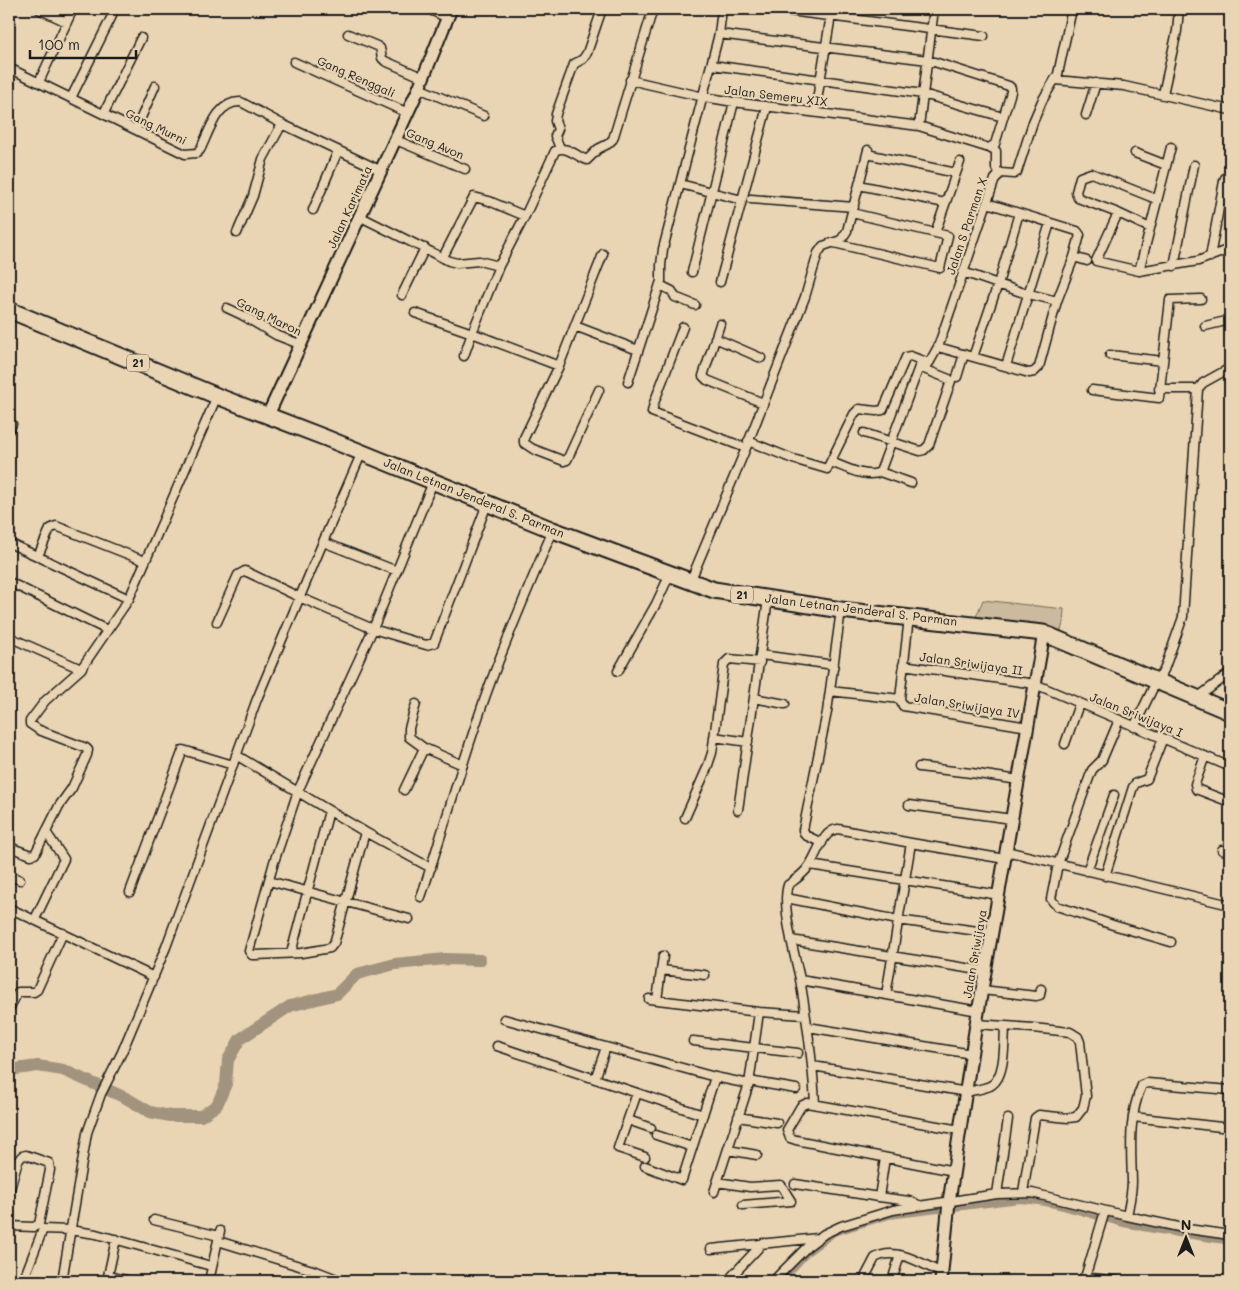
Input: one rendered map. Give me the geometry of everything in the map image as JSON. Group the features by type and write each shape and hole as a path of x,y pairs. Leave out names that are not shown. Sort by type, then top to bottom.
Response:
{"highway":[{"name":"21","path":"9,310 216,396 268,415"},
{"name":"Jalan Letnan Jenderal S. Parman","path":"268,415 553,530 690,582 722,592 841,610 1044,633 1230,712"}],"street":[{"path":"39,9 66,22"},
{"path":"39,82 73,9"},
{"path":"71,98 114,9"},
{"path":"428,9 450,13"},
{"path":"560,148 555,136 558,129 555,121 556,114 574,64 583,59 587,53 602,9"},
{"path":"464,356 499,266 525,216 553,154 560,148 565,148 587,160 598,148 610,142 615,133 653,9"},
{"path":"628,382 660,283 662,256 712,65 722,9"},
{"path":"774,9 832,13 984,36"},
{"path":"919,126 934,9"},
{"name":"Jalan S Parman X","path":"831,462 832,456 854,414 859,409 883,410 906,357 910,356 929,363 938,347 994,179 999,174 1015,174 1019,170 1033,122 1061,66 1072,9"},
{"path":"1162,94 1179,9"},
{"name":"Jalan Karimata","path":"268,415 422,83 450,13"},
{"path":"815,112 832,13"},
{"path":"348,34 377,46 380,48 382,58 385,61 484,116"},
{"path":"719,34 928,60 1010,86 1011,92 992,148 996,151 996,168 999,174"},
{"path":"104,113 141,38"},
{"name":"Gang Renggali","path":"294,62 408,113"},
{"path":"712,65 923,94 1003,117"},
{"name":"Gang Murni","path":"9,68 186,154 198,153 214,118 221,110 234,102 241,102 282,124 382,171"},
{"name":"Jalan Semeru XIX","path":"630,80 734,102 919,126 986,148 992,148"},
{"path":"1055,80 1096,83 1162,94 1230,110"},
{"path":"1086,115 1096,83"},
{"path":"136,129 155,86"},
{"path":"692,272 734,102"},
{"path":"720,282 767,107"},
{"path":"237,232 253,196 263,159 282,124"},
{"name":"Gang Avon","path":"396,140 465,169"},
{"path":"1139,271 1171,146"},
{"path":"313,210 313,206 338,151"},
{"path":"690,582 805,297 818,253 823,246 841,240 844,237 853,210 867,152 956,173"},
{"path":"1135,153 1166,165"},
{"path":"935,233 960,162"},
{"path":"1174,266 1194,165"},
{"path":"1150,228 1077,197 1076,192 1080,176 1095,174 1156,199"},
{"path":"1210,257 1224,181 1230,174"},
{"path":"680,184 742,200"},
{"path":"859,184 946,203"},
{"path":"443,257 473,198 476,197 489,201 525,216"},
{"path":"751,199 853,210 948,236 940,268 832,243"},
{"path":"938,347 1029,373 1034,372 1039,366 1057,301 1074,258 1080,237 1079,233 987,203"},
{"path":"973,357 998,284 1019,213"},
{"path":"1118,213 1096,261 1139,271 1198,262 1230,249"},
{"path":"360,217 457,262 479,261 499,266"},
{"path":"1006,366 1050,223"},
{"path":"402,295 425,248"},
{"path":"599,390 567,460 564,461 524,443 524,438 559,366 603,254"},
{"path":"1074,258 1088,261"},
{"path":"963,272 1028,294 1057,301"},
{"path":"660,283 672,291 675,297 695,305"},
{"path":"1092,390 1159,398 1170,300 1201,299"},
{"name":"Gang Maron","path":"226,308 276,335 302,345"},
{"path":"415,313 559,366"},
{"path":"1205,326 1230,320"},
{"path":"720,324 703,373 704,378 763,403"},
{"path":"575,326 638,350"},
{"path":"683,327 652,412 822,468 827,469 831,462 866,474 880,472 911,482"},
{"path":"716,338 760,358"},
{"path":"957,377 964,354"},
{"path":"1110,355 1163,361"},
{"path":"864,433 891,441 920,451 924,450 929,445 951,383 950,379 919,367 891,441 880,472"},
{"path":"1134,727 1164,670 1183,616 1198,389 1203,383 1230,368"},
{"path":"1159,389 1198,389"},
{"path":"9,846 31,855 34,854 58,806 72,788 88,750 39,730 30,724 30,721 45,702 81,669 129,599 216,396"},
{"path":"62,1281 87,1134 101,1094 122,1052 154,977 232,765 299,597 362,452"},
{"path":"365,832 333,946 321,950 252,955 249,951 298,791 373,629 433,482"},
{"path":"217,622 238,575 242,571 246,571 299,597 373,629 426,645 434,643 487,504"},
{"path":"38,556 50,530 56,526 145,561"},
{"path":"421,897 487,692 553,530"},
{"path":"323,542 397,571"},
{"path":"9,543 129,599"},
{"path":"618,671 656,604 670,574"},
{"path":"9,582 107,630"},
{"path":"738,810 768,599"},
{"path":"822,843 805,835 803,830 830,691 841,610"},
{"path":"901,702 909,617"},
{"name":"Jalan Sriwijaya","path":"942,1277 948,1208 976,1024 1044,633"},
{"path":"9,638 81,669"},
{"path":"685,818 707,768 714,737 724,664 729,659 761,658 834,665"},
{"name":"Jalan Sriwijaya II","path":"903,666 1035,684"},
{"path":"1197,698 1230,673"},
{"name":"Jalan Sriwijaya I","path":"1035,684 1228,766"},
{"name":"Jalan Sriwijaya IV","path":"830,691 901,702 1028,727"},
{"path":"754,698 785,704"},
{"path":"416,704 408,728 408,735 424,748 463,765"},
{"path":"1065,744 1079,704"},
{"path":"1119,720 1102,760 1092,770 1058,864 1052,895 1054,903 1090,918 1171,942"},
{"path":"714,737 748,742"},
{"path":"1104,876 1132,787 1147,778 1162,738"},
{"path":"404,790 424,748"},
{"path":"130,892 183,750 232,765"},
{"path":"236,755 365,832 431,868"},
{"path":"1205,756 1195,784 1196,789 1230,802"},
{"path":"919,767 1019,780"},
{"path":"1086,871 1114,795"},
{"path":"910,805 1012,819"},
{"path":"291,953 329,811"},
{"path":"815,1104 808,1027 791,940 786,898 788,885 810,865 830,830 838,829 911,843 1006,855 1058,864 1230,905"},
{"path":"35,919 64,858 46,832"},
{"path":"886,994 911,843"},
{"path":"810,865 999,895"},
{"path":"9,876 20,880"},
{"path":"269,881 409,919"},
{"path":"786,898 898,920 992,933"},
{"path":"9,908 154,977"},
{"path":"9,1009 18,992 34,992 37,990 64,933"},
{"path":"791,940 985,971"},
{"path":"663,956 662,970 653,1000 759,1012 805,1015"},
{"path":"662,970 705,975"},
{"path":"800,980 979,1011"},
{"path":"982,990 1036,996 1040,995 1041,989"},
{"path":"714,1192 749,1082 759,1012"},
{"path":"504,1019 715,1077 796,1088"},
{"path":"976,1024 1033,1028 1075,1034 1080,1042 1086,1096 1083,1108 1076,1117 1039,1115 1035,1118 1023,1192"},
{"path":"808,1027 972,1054"},
{"path":"813,1066 967,1092 989,1086 998,1079 1002,1066 1005,1027"},
{"path":"693,1041 798,1053"},
{"path":"497,1046 703,1115"},
{"path":"595,1079 606,1047"},
{"path":"645,1166 682,1180 715,1077"},
{"path":"1127,1216 1132,1182 1130,1155 1132,1117 1144,1083 1230,1090"},
{"path":"637,1093 618,1148 645,1157"},
{"path":"954,1170 790,1138 787,1130 801,1106 808,1103 960,1130"},
{"path":"738,1117 776,1123"},
{"path":"1132,1117 1230,1128"},
{"path":"997,1194 1008,1119"},
{"path":"628,1120 651,1128"},
{"path":"656,1135 692,1147"},
{"path":"728,1150 757,1155"},
{"path":"9,1192 13,1163 22,1156 26,1155 48,1162 50,1170 39,1224 34,1227 9,1226"},
{"path":"879,1197 885,1158"},
{"path":"717,1182 750,1187 780,1185 791,1201 743,1205"},
{"path":"795,1184 909,1201 920,1206"},
{"path":"773,1281 808,1246 824,1234 841,1226 893,1210 920,1206 948,1208 997,1194 1032,1192 1104,1213 1230,1235"},
{"path":"1104,1213 1084,1279 1117,1281"},
{"path":"154,1220 219,1236 342,1281"},
{"path":"23,1281 42,1230 70,1230 116,1239 212,1266"},
{"path":"209,1281 219,1236"},
{"path":"711,1249 818,1238"},
{"path":"116,1239 107,1279 131,1281"},
{"path":"732,1276 764,1243"},
{"path":"863,1281 875,1258 886,1253 900,1255 942,1277"},
{"path":"892,1281 900,1255"}],"shaded area":[{"path":"983,600 1064,609 1063,624 1058,639 973,624"}],"waterway":[{"path":"9,1070 38,1066 63,1070 126,1098 150,1112 170,1116 201,1116 217,1105 226,1084 228,1060 240,1039 290,1006 337,994 357,974 395,964 445,959 480,960"},
{"path":"781,1281 807,1252 834,1232 889,1215 1020,1199 1060,1205 1137,1226 1230,1241"}]}
